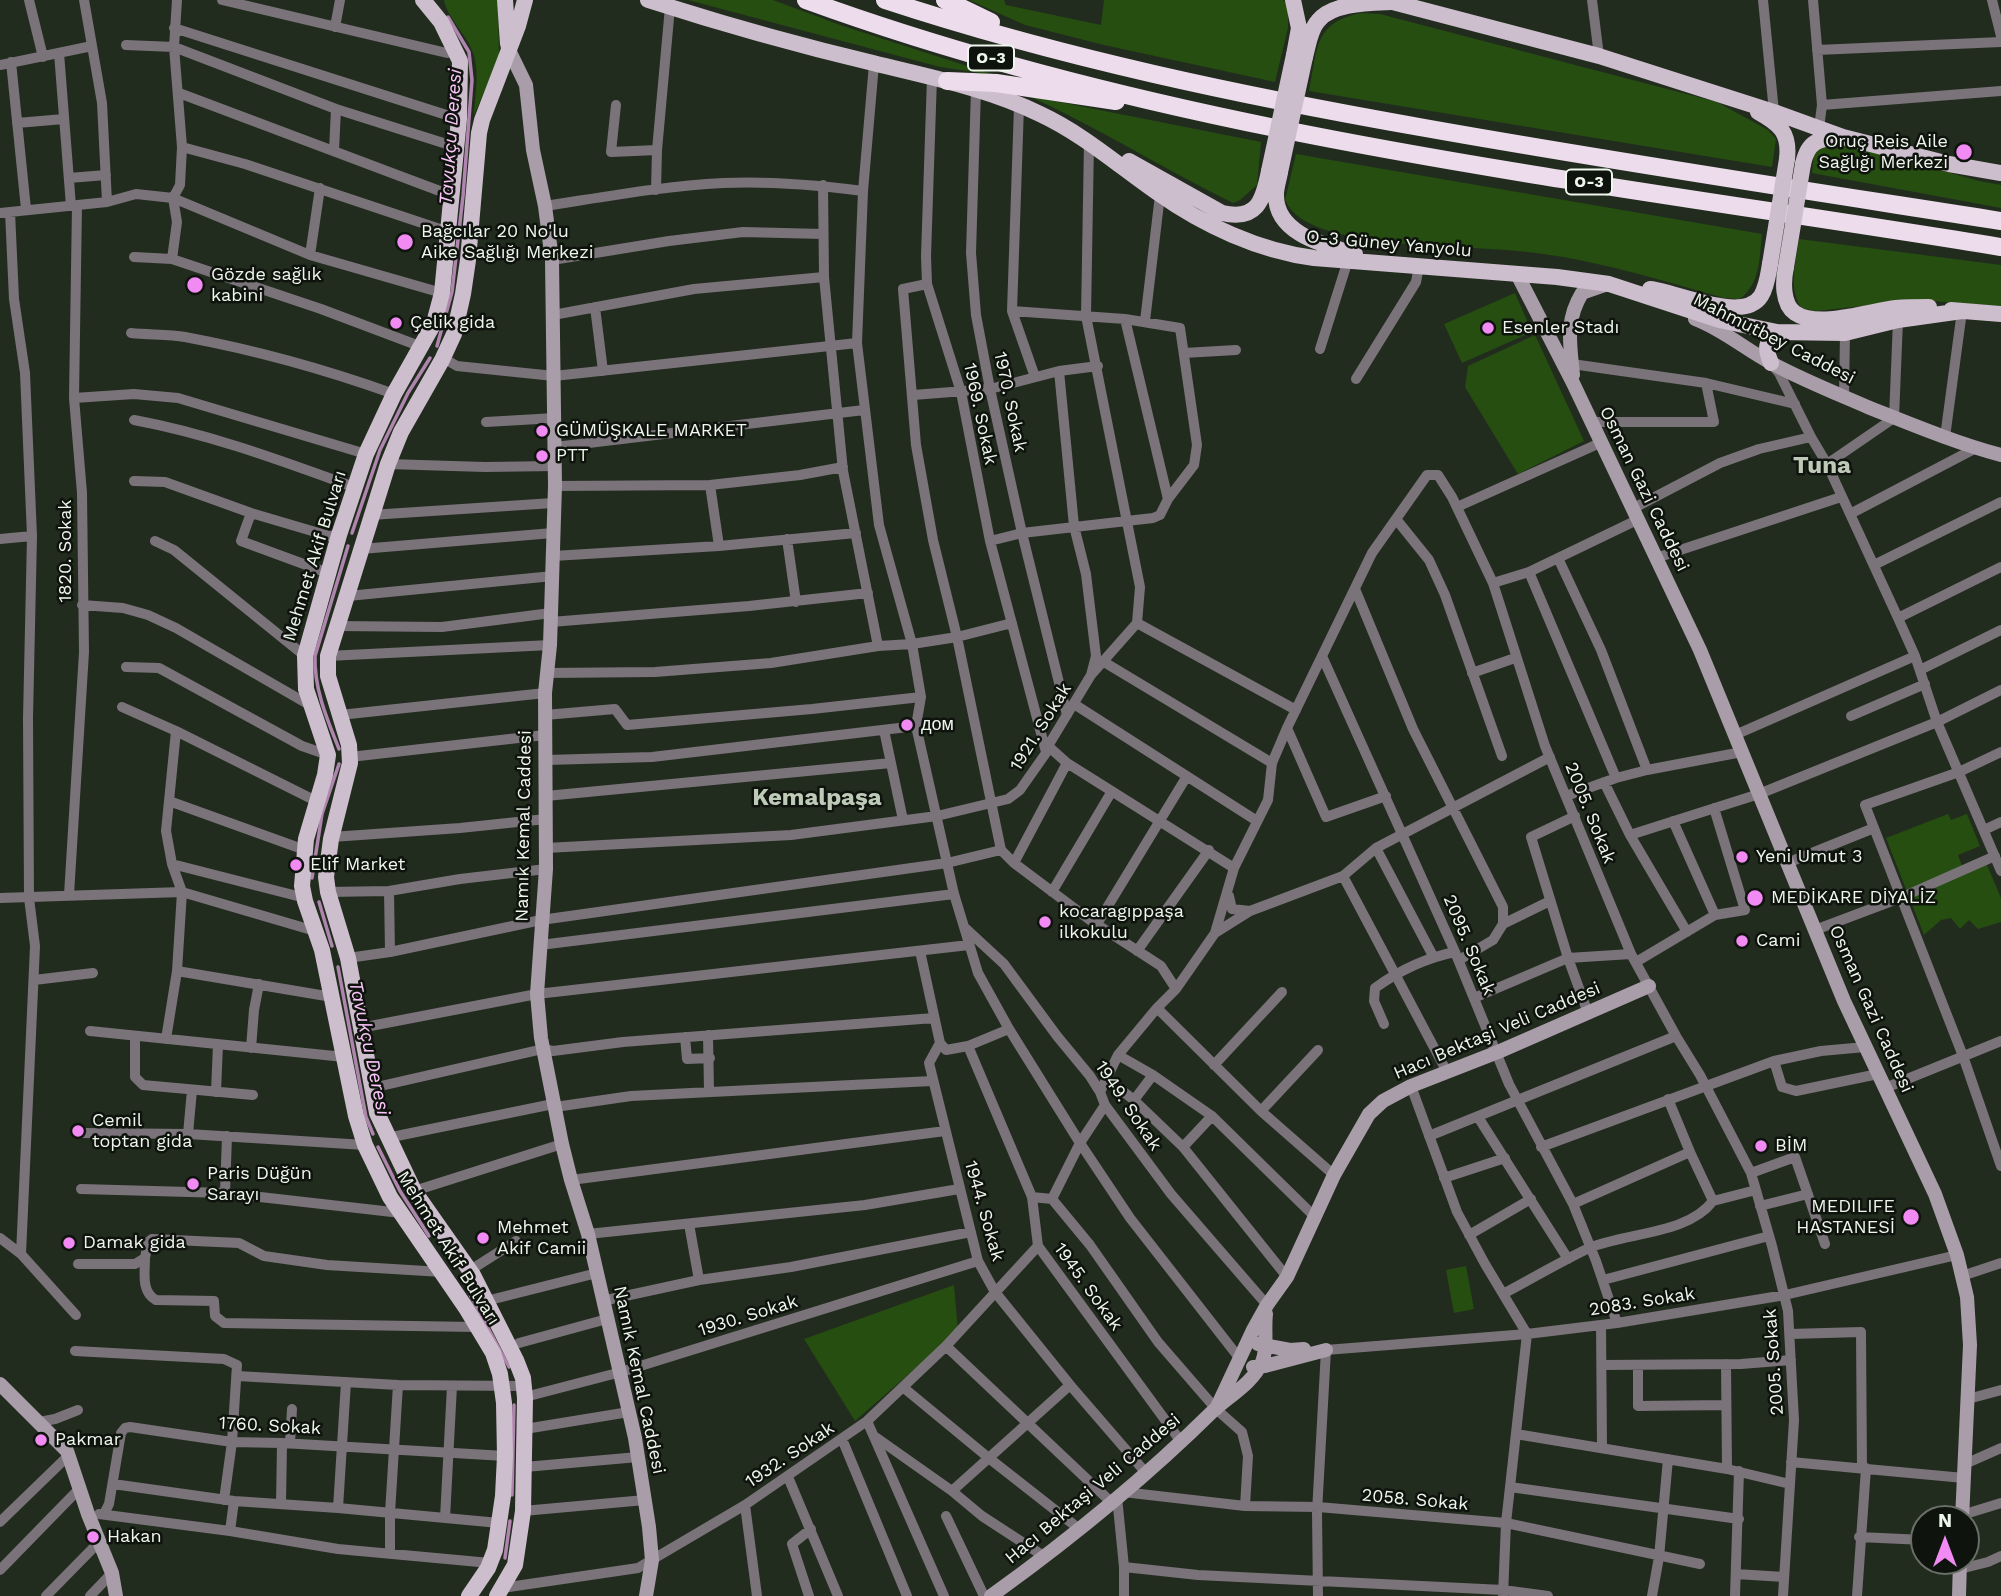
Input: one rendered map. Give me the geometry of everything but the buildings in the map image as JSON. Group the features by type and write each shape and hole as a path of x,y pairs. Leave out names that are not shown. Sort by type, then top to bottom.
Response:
{"highway":[{"name":"O-3","path":"806,0 891,29 1000,61 1179,106 1378,147 1499,168 2001,247"},
{"name":"O-3","path":"885,0 1042,46 1260,98 1531,147 2001,221"},
{"path":"945,0 1042,46"},
{"path":"940,79 996,83 1093,98 1179,106"}],"main road":[{"path":"505,0 509,50"},
{"name":"Mehmet Akif Bulvarı","path":"499,1592 515,1565 523,1511 524,1392 516,1360 486,1301 469,1271 414,1191 377,1113 346,951 326,877 332,836 350,757 328,676 328,656 388,464 418,400 454,334 463,295 482,120 525,0"},
{"name":"O-3 Güney Yanyolu","path":"648,0 747,31 976,89 1040,114 1089,142 1160,195 1213,225 1258,244 1306,257 1609,284 1719,320 1777,332 1845,333 1898,320 1962,311"},
{"path":"1089,142 1108,149 1222,213 1238,216 1248,213 1261,202 1275,171 1300,56 1299,28 1293,0"},
{"path":"1300,56 1318,20 1328,14 1353,5 1394,1 1599,56 1843,137 1949,164 2001,173"},
{"name":"Mehmet Akif Bulvarı","path":"430,4 460,61 459,119 442,293 434,323 394,394 366,454 339,535 305,656 306,689 328,755 305,850 302,886 322,950 356,1116 365,1145 390,1198 442,1272 493,1353 503,1388 505,1456 495,1550 469,1596"},
{"path":"1732,99 1763,115 1782,129 1788,142 1778,265 1784,276 1786,299 1793,312 1805,318 1824,320 1895,308 1927,307 2001,314"},
{"path":"1609,284 1663,290 1730,308 1750,306 1760,298 1778,265 1806,152 1811,145 1827,138 1843,137"},
{"path":"1275,171 1279,210 1287,225 1329,246 1391,264"},
{"path":"1771,363 1766,353 1767,345 1769,338 1777,332"},
{"path":"339,535 349,542 363,545"},
{"path":"305,898 313,889 328,892"},
{"path":"322,950 327,957 335,959 346,951"}],"street":[{"path":"29,0 43,57"},
{"path":"84,0 102,103 107,202"},
{"path":"172,259 177,222 173,198 180,185 182,147 174,47 177,0"},
{"path":"222,0 447,53 456,50"},
{"path":"335,27 340,0"},
{"path":"1592,0 1599,56"},
{"path":"1763,0 1774,112"},
{"path":"1813,0 1822,104 1819,128"},
{"path":"1992,0 1999,13 2001,36"},
{"path":"656,190 670,7"},
{"path":"174,28 459,119"},
{"path":"1817,50 2001,42"},
{"path":"126,45 174,47 336,109 456,147"},
{"path":"0,65 92,46"},
{"name":"Namık Kemal Caddesi","path":"509,50 526,85 533,149 545,206 552,260 555,486 550,645 545,693 546,869 537,994 543,1049 562,1144 570,1180 589,1234 638,1457 652,1560 646,1596"},
{"name":"1820. Sokak","path":"59,53 69,178 74,206 74,398 82,493 84,652 69,895"},
{"path":"11,62 26,209"},
{"path":"874,64 863,191 857,343 864,410 879,525 912,644 921,697 916,726 954,894 978,973 1080,1143 1130,1218 1240,1359 1250,1367 1259,1367 1326,1350"},
{"name":"1969. Sokak","path":"940,79 926,256 927,284 961,392 990,541 1047,749"},
{"name":"1970. Sokak","path":"976,89 971,253 976,315 1022,533 1067,715"},
{"path":"1822,104 2001,91"},
{"path":"179,93 453,196"},
{"path":"616,105 611,152 657,150"},
{"path":"1019,106 1012,311 1035,377"},
{"path":"334,151 336,109"},
{"path":"17,123 64,118"},
{"path":"1089,142 1086,316 1140,587 1137,623 1091,675"},
{"path":"182,147 320,188 449,232"},
{"path":"69,178 106,175"},
{"path":"545,206 723,183 822,185 863,191"},
{"path":"822,185 824,277 843,467 878,646"},
{"path":"310,255 320,188"},
{"path":"21,1254 35,946 29,898 28,718 32,536 25,373 5,213 107,202 136,194 173,198 310,255 442,293"},
{"path":"1145,321 1160,195"},
{"path":"552,260 743,232 823,234"},
{"path":"134,257 172,259 321,309 422,348"},
{"path":"1320,349 1348,260"},
{"path":"1356,379 1416,282 1419,266"},
{"name":"Osman Gazi Caddesi","path":"1517,274 1573,383 1700,650 1844,1001 1935,1194 1957,1255 1967,1297 1970,1345 1963,1505"},
{"path":"553,315 694,289 824,277"},
{"path":"927,284 903,289 916,445 933,540 957,637 1001,850 1014,863 1097,924 1161,966 1176,989"},
{"name":"Mahmutbey Caddesi","path":"1609,284 1709,324 1771,363 1844,397 1976,448 2001,452"},
{"name":"Osman Gazi Caddesi","path":"1573,383 1569,330 1573,309 1582,293 1609,284"},
{"path":"595,307 603,371"},
{"path":"990,541 1022,533 1126,523 1160,515 1168,499 1195,465 1197,444 1180,328 1145,321 1012,311"},
{"path":"1945,437 1962,311"},
{"path":"1125,319 1168,499"},
{"path":"1827,464 1894,418 1898,320"},
{"path":"1844,397 1845,333"},
{"path":"131,334 195,340 336,375 394,394"},
{"path":"443,358 457,366 554,376 857,343"},
{"path":"1184,353 1236,350"},
{"path":"1771,363 1779,373 1827,464 1898,618 1915,656 1937,722 2001,871"},
{"path":"1572,364 1706,383 1795,404"},
{"path":"913,396 990,389 1059,371 1098,366"},
{"name":"1921. Sokak","path":"546,848 792,835 937,816 1008,799 1020,790 1091,675 1096,656 1086,574 1074,526 1059,371"},
{"path":"1590,422 1714,422 1706,383"},
{"path":"74,398 134,394 178,398 366,454"},
{"path":"555,447 864,410"},
{"path":"486,422 555,418"},
{"path":"134,420 177,428 271,457 354,487"},
{"path":"1493,583 1529,572 1558,558 1720,463 1759,449 1811,437"},
{"path":"1457,507 1600,443"},
{"path":"1850,514 1976,448"},
{"path":"388,464 555,466"},
{"path":"555,486 710,485 800,475 843,467"},
{"name":"2005. Sokak","path":"1215,933 1234,868 1268,800 1272,763 1296,709 1372,553 1427,475 1438,475 1457,507 1493,583 1550,757 1633,958 1706,1085 1751,1174 1784,1296 1790,1334 1794,1420 1783,1596"},
{"path":"134,481 166,482 250,513 329,536 339,535"},
{"path":"710,485 719,546"},
{"path":"1656,558 1841,497"},
{"path":"1874,565 2001,502"},
{"path":"371,515 554,503"},
{"path":"250,513 241,541 328,573"},
{"path":"1396,519 1429,560 1445,595 1502,756"},
{"path":"363,545 554,533"},
{"path":"553,556 719,546 856,533"},
{"path":"0,539 32,536"},
{"path":"787,540 796,602"},
{"path":"155,541 174,550 305,656"},
{"path":"1558,558 1601,650 1647,770"},
{"path":"1898,618 2001,567"},
{"path":"1529,572 1616,778"},
{"path":"348,596 553,576"},
{"path":"1355,589 1413,729 1503,907 1503,924"},
{"path":"337,626 442,627 551,617 796,602 868,593"},
{"path":"82,605 129,609 176,628 313,708"},
{"path":"547,673 655,671 771,663 957,637 1012,623"},
{"path":"1137,623 1296,709"},
{"path":"1920,670 2001,630"},
{"path":"328,656 550,645"},
{"name":"2095. Sokak","path":"1322,656 1457,956 1517,1101 1573,1204 1617,1323"},
{"path":"1735,735 1915,656"},
{"path":"1472,674 1516,658"},
{"path":"1104,662 1272,763"},
{"path":"126,667 159,668 302,746 328,755"},
{"path":"1851,716 1925,684"},
{"path":"1630,835 1759,794 1937,722 2001,690"},
{"path":"340,715 545,693"},
{"path":"545,715 615,709 627,725 921,697"},
{"path":"1074,704 1257,821"},
{"path":"122,707 316,801"},
{"path":"546,760 652,757 916,726"},
{"path":"1287,728 1326,817 1386,796"},
{"path":"884,730 904,820"},
{"path":"166,1039 177,971 182,892 172,864 166,831 176,731"},
{"path":"350,757 545,735"},
{"path":"1047,749 1234,868"},
{"path":"1566,796 1647,770 1742,752"},
{"path":"2001,752 1959,772 1865,805 1963,1056 2001,1166"},
{"path":"1100,1092 1118,1055 1176,989 1215,933 1250,911 1343,876 1376,848 1550,757"},
{"path":"546,796 891,763"},
{"path":"1014,863 1067,763"},
{"path":"1097,924 1187,776"},
{"path":"1604,782 1630,835 1687,932"},
{"path":"1052,891 1112,791"},
{"path":"169,801 305,850"},
{"path":"1474,998 1568,958 1633,958 1716,915 1745,910 1714,808"},
{"path":"1575,816 1531,837 1588,1013"},
{"path":"332,836 460,828 546,819"},
{"path":"1672,821 1716,915"},
{"path":"1984,830 2001,822"},
{"path":"1787,863 1874,828"},
{"path":"1376,848 1433,956"},
{"path":"346,951 390,952 541,920 947,863 1001,850"},
{"path":"1137,951 1209,850"},
{"path":"1815,930 1900,898 1995,856"},
{"path":"172,864 305,898"},
{"path":"328,892 389,891 546,869"},
{"path":"1343,876 1447,1072"},
{"path":"389,891 390,952"},
{"path":"1229,891 1231,909 1250,911"},
{"path":"0,898 182,892 315,931"},
{"path":"540,945 954,894"},
{"path":"1384,1024 1374,1001 1375,988 1396,973 1433,956 1457,956 1493,940 1503,924 1550,901"},
{"name":"1949. Sokak","path":"964,926 1004,964 1100,1092 1105,1105 1171,1194 1267,1305"},
{"path":"360,1028 537,994 969,945"},
{"name":"1944. Sokak","path":"920,951 940,1043 929,1063 932,1081 978,1261 995,1292 1146,1473"},
{"path":"177,971 332,997"},
{"path":"34,980 93,973"},
{"path":"251,1048 254,1010 260,984"},
{"name":"Hacı Bektaşi Veli Caddesi","path":"1216,1409 1267,1305 1287,1277 1334,1175 1369,1114 1383,1101 1411,1086 1498,1052 1649,986"},
{"path":"1214,1065 1282,992"},
{"path":"1157,1008 1261,1111 1334,1175"},
{"path":"372,1088 543,1049 552,1051 708,1035 934,1018"},
{"path":"940,1043 946,1049 968,1046 1009,1028"},
{"path":"90,1031 344,1057"},
{"path":"708,1035 709,1091"},
{"path":"135,1036 135,1077 143,1085 253,1095"},
{"path":"1429,1136 1676,1036"},
{"path":"685,1037 687,1059 710,1058"},
{"path":"1774,1061 1782,1087 1796,1091 1882,1081 1963,1056 2001,1041"},
{"path":"216,1092 218,1044"},
{"name":"1945. Sokak","path":"968,1046 1032,1198 1038,1246 1182,1443"},
{"path":"1541,1147 1774,1061 1821,1051 1866,1047"},
{"path":"1261,1111 1318,1050"},
{"path":"1118,1055 1153,1075 1212,1116 1315,1217"},
{"path":"1134,1100 1153,1075"},
{"path":"1107,1079 1134,1100 1183,1147 1287,1277"},
{"path":"387,1138 554,1106 631,1096 932,1081"},
{"path":"1411,1086 1444,1178 1469,1235 1527,1334 1506,1523 1503,1593"},
{"path":"188,1134 192,1090"},
{"path":"1668,1099 1713,1201"},
{"path":"1052,1199 1080,1143 1105,1105"},
{"path":"1183,1147 1212,1116"},
{"path":"1478,1116 1568,1259"},
{"path":"570,1180 944,1131"},
{"path":"83,1133 188,1134 365,1145"},
{"path":"225,1193 228,1136"},
{"path":"414,1191 562,1144"},
{"path":"1573,1204 1690,1152"},
{"path":"1751,1174 1795,1157 1825,1244"},
{"path":"1444,1178 1505,1158"},
{"path":"81,1189 225,1193 401,1213"},
{"path":"589,1234 864,1205 960,1189"},
{"path":"1503,1294 1591,1247 1690,1220 1705,1212 1713,1201 1755,1190"},
{"path":"1760,1206 1808,1194"},
{"path":"1032,1198 1052,1199 1090,1245 1158,1342 1216,1409 1242,1432 1248,1456 1245,1506"},
{"path":"1469,1235 1531,1199"},
{"path":"689,1224 699,1280"},
{"path":"602,1301 699,1280 791,1267 971,1231"},
{"path":"1603,1280 1769,1236"},
{"path":"0,1238 21,1254 76,1315"},
{"path":"442,1272 327,1265 264,1256 239,1243 152,1239 148,1242 145,1258 146,1291 149,1296 156,1300 214,1301 217,1319 223,1322 476,1327"},
{"path":"469,1271 516,1241"},
{"name":"1932. Sokak","path":"499,1592 639,1569 789,1477 867,1421 904,1388 1038,1246"},
{"name":"2083. Sokak","path":"1326,1350 1527,1334 1617,1323 1784,1296 1957,1255"},
{"path":"78,1264 135,1264 145,1258"},
{"name":"1930. Sokak","path":"237,1376 503,1388 524,1392 621,1372 978,1261"},
{"path":"1962,1276 2001,1263"},
{"path":"486,1301 597,1273"},
{"name":"Hacı Bektaşi Veli Caddesi","path":"991,1596 1045,1557 1182,1443 1216,1409 1239,1391 1264,1359 1267,1305"},
{"path":"519,1343 607,1320"},
{"path":"1601,1325 1602,1447"},
{"path":"1790,1334 1861,1332 1864,1468 1857,1596"},
{"path":"1246,1345 1256,1343 1290,1350 1326,1350"},
{"path":"946,1346 1028,1425 1117,1497 1124,1596"},
{"path":"1318,1596 1318,1507 1326,1350"},
{"path":"75,1351 224,1359 237,1365 229,1501 230,1531"},
{"path":"1602,1365 1726,1364 1791,1360"},
{"path":"1726,1364 1727,1469"},
{"path":"1638,1365 1638,1406 1727,1405"},
{"path":"338,1508 346,1382"},
{"path":"0,1384 67,1451 81,1488 96,1514 100,1541 112,1573 116,1596"},
{"path":"390,1554 397,1385"},
{"path":"952,1491 1070,1385"},
{"path":"445,1518 452,1386"},
{"path":"904,1388 1078,1528"},
{"path":"1968,1399 2001,1390"},
{"path":"281,1504 292,1409"},
{"path":"39,1422 78,1410"},
{"path":"525,1429 629,1412"},
{"path":"867,1421 944,1596"},
{"name":"1760. Sokak","path":"96,1514 108,1504 119,1440 125,1428 130,1427 232,1442 505,1456"},
{"path":"1516,1434 1739,1471 1790,1485"},
{"path":"874,1436 952,1491 982,1516 1045,1557"},
{"path":"842,1440 907,1596"},
{"path":"1791,1462 1864,1468 1964,1471 2001,1448"},
{"path":"0,1522 68,1456"},
{"path":"525,1467 638,1457"},
{"path":"1652,1596 1659,1557 1668,1459"},
{"path":"1735,1596 1739,1471"},
{"path":"789,1477 838,1596"},
{"path":"113,1484 229,1501 499,1523"},
{"path":"1510,1487 1739,1519"},
{"path":"0,1570 81,1488"},
{"name":"2058. Sokak","path":"1117,1497 1245,1506 1318,1507 1506,1523 1700,1564"},
{"path":"523,1511 645,1500"},
{"path":"1980,1511 2001,1503"},
{"path":"745,1505 757,1596"},
{"path":"96,1514 230,1531 338,1549 490,1563"},
{"path":"946,1516 984,1596"},
{"path":"809,1596 792,1544 811,1528"},
{"path":"1859,1536 1910,1539"},
{"path":"46,1596 100,1541"},
{"path":"1980,1563 2001,1556"},
{"path":"1124,1567 1548,1596"},
{"path":"90,1596 112,1573"},
{"path":"1736,1574 1784,1577"},
{"path":"1959,1596 1960,1575"}],"green space":[{"path":"444,0 498,0 499,58 474,115 475,60"},
{"path":"688,0 773,0 843,26 995,75 940,67"},
{"path":"969,0 1004,0 1006,5 1101,25 1104,0 1283,0 1288,5 1288,28 1275,82 1025,25"},
{"path":"1361,13 1380,14 1717,102 1768,130 1776,139 1772,167 1309,91 1317,50 1326,31 1345,18"},
{"path":"1029,96 1261,142 1257,185 1233,203"},
{"path":"1836,141 2001,185 2001,208 1812,173 1814,155 1820,145"},
{"path":"1296,154 1762,234 1758,270 1752,285 1740,299 1724,298 1627,271 1552,255 1399,243 1349,236 1308,222 1288,206 1285,200"},
{"path":"1799,239 2001,265 2001,306 1918,300 1816,311 1801,308 1794,283"},
{"name":"Esenler Stadı","path":"1515,293 1532,332 1462,363 1444,324"},
{"path":"1535,335 1584,441 1518,474 1465,387 1468,366"},
{"path":"1948,814 1951,820 1967,814 1980,846 1958,855 1962,866 1984,858 2001,898 2001,922 1978,929 1969,920 1960,929 1951,918 1941,920 1924,935 1886,838"},
{"path":"1466,1266 1474,1309 1454,1313 1446,1270"},
{"path":"954,1285 958,1331 855,1421 804,1339"}],"waterway":[{"name":"Tavukçu Deresi","path":"437,346 452,292 472,80 469,52 448,17"},
{"name":"Tavukçu Deresi","path":"352,533 380,450 408,393 430,358"},
{"name":"Tavukçu Deresi","path":"339,749 319,692 315,656 348,546"},
{"name":"Tavukçu Deresi","path":"312,878 322,814 339,764"},
{"name":"Tavukçu Deresi","path":"319,902 332,946"},
{"name":"Tavukçu Deresi","path":"338,967 366,1117 373,1134"},
{"name":"Tavukçu Deresi","path":"378,1147 400,1191 429,1236"},
{"name":"Tavukçu Deresi","path":"467,1289 509,1367"},
{"name":"Tavukçu Deresi","path":"512,1495 514,1405"},
{"name":"Tavukçu Deresi","path":"505,1558 510,1521"}],"place":[{"name":"Oruç Reis Aile Sağlığı Merkezi","path":"1964,152"},
{"name":"Bağcılar 20 No'lu Aike Sağlığı Merkezi","path":"405,242"},
{"name":"Gözde sağlık kabini","path":"195,285"},
{"name":"Çelik gida","path":"396,323"},
{"name":"Esenler Stadı","path":"1488,328"},
{"name":"GÜMÜŞKALE MARKET","path":"542,431"},
{"name":"PTT","path":"542,456"},
{"name":"дом","path":"907,725"},
{"name":"Yeni Umut 3","path":"1742,857"},
{"name":"Elif Market","path":"296,865"},
{"name":"MEDİKARE DİYALİZ","path":"1755,898"},
{"name":"kocaragıppaşa ilkokulu","path":"1045,922"},
{"name":"Cami","path":"1742,941"},
{"name":"Cemil toptan gida","path":"78,1131"},
{"name":"BİM","path":"1761,1146"},
{"name":"Paris Düğün Sarayı","path":"193,1184"},
{"name":"MEDILIFE HASTANESİ","path":"1911,1217"},
{"name":"Mehmet Akif Camii","path":"483,1238"},
{"name":"Damak gida","path":"69,1243"},
{"name":"Pakmar","path":"41,1440"},
{"name":"Hakan","path":"93,1537"}],"district":[{"name":"Tuna","path":"1822,466"},
{"name":"Kemalpaşa","path":"817,798"}]}
